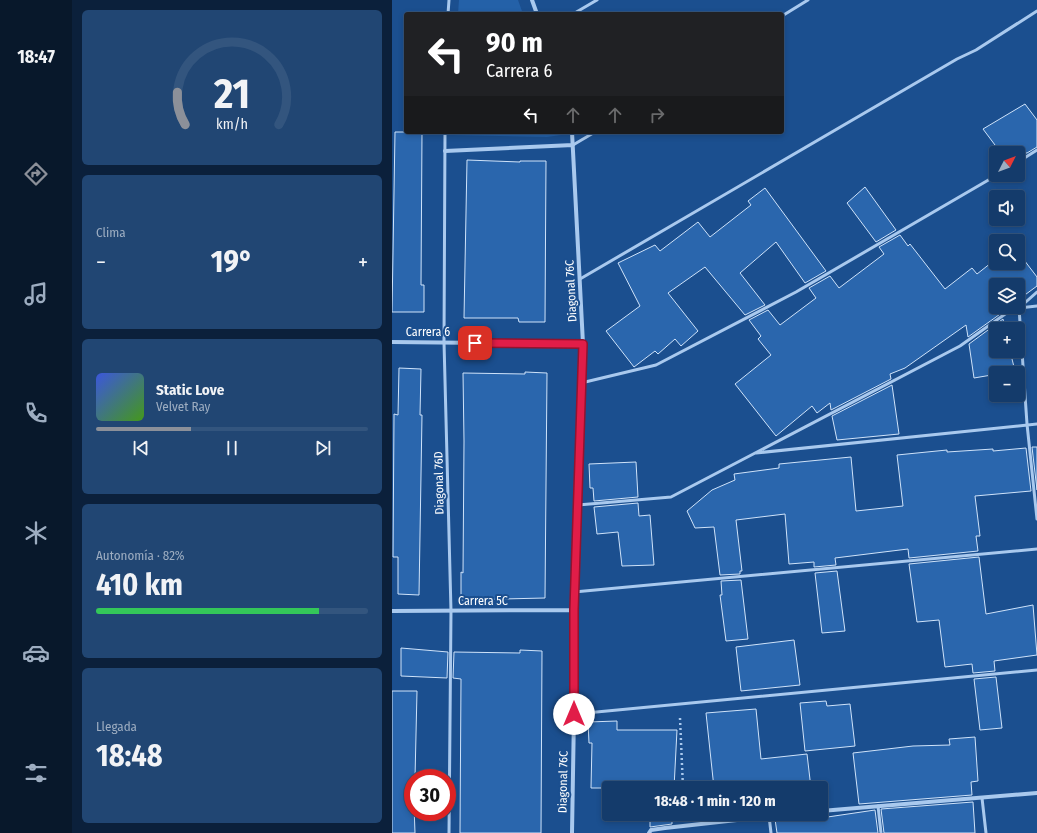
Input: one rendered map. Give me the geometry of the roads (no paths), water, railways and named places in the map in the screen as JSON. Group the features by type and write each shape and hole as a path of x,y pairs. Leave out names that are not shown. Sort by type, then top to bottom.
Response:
{"street":[{"path":"532,0 536,12"},
{"name":"Diagonal 76C","path":"572,134 583,344 574,592 572,833"},
{"path":"445,151 573,145"},
{"name":"Carrera 6","path":"392,342 583,344"},
{"name":"Carrera 5C","path":"392,611 451,612 574,610"},
{"path":"828,810 1037,793"},
{"path":"649,833 651,830 726,821"}],"lane":[{"path":"448,12 449,0"},
{"path":"576,12 597,0"},
{"path":"784,15 808,0"},
{"path":"580,279 957,59 976,50 1037,11"},
{"name":"Diagonal 76D","path":"445,134 444,342 451,612 449,833"},
{"path":"573,145 592,134"},
{"path":"1025,158 1037,150"},
{"path":"581,383 656,365 796,292 989,180"},
{"path":"1025,303 1037,292"},
{"path":"1025,307 1037,306"},
{"path":"578,505 671,497 960,346 1005,314"},
{"path":"1019,314 1027,424 1037,519"},
{"path":"753,454 1037,424"},
{"path":"574,592 1037,549"},
{"path":"586,713 1037,670"},
{"path":"982,798 986,833"},
{"path":"878,806 881,833"},
{"path":"770,821 771,833"}]}
